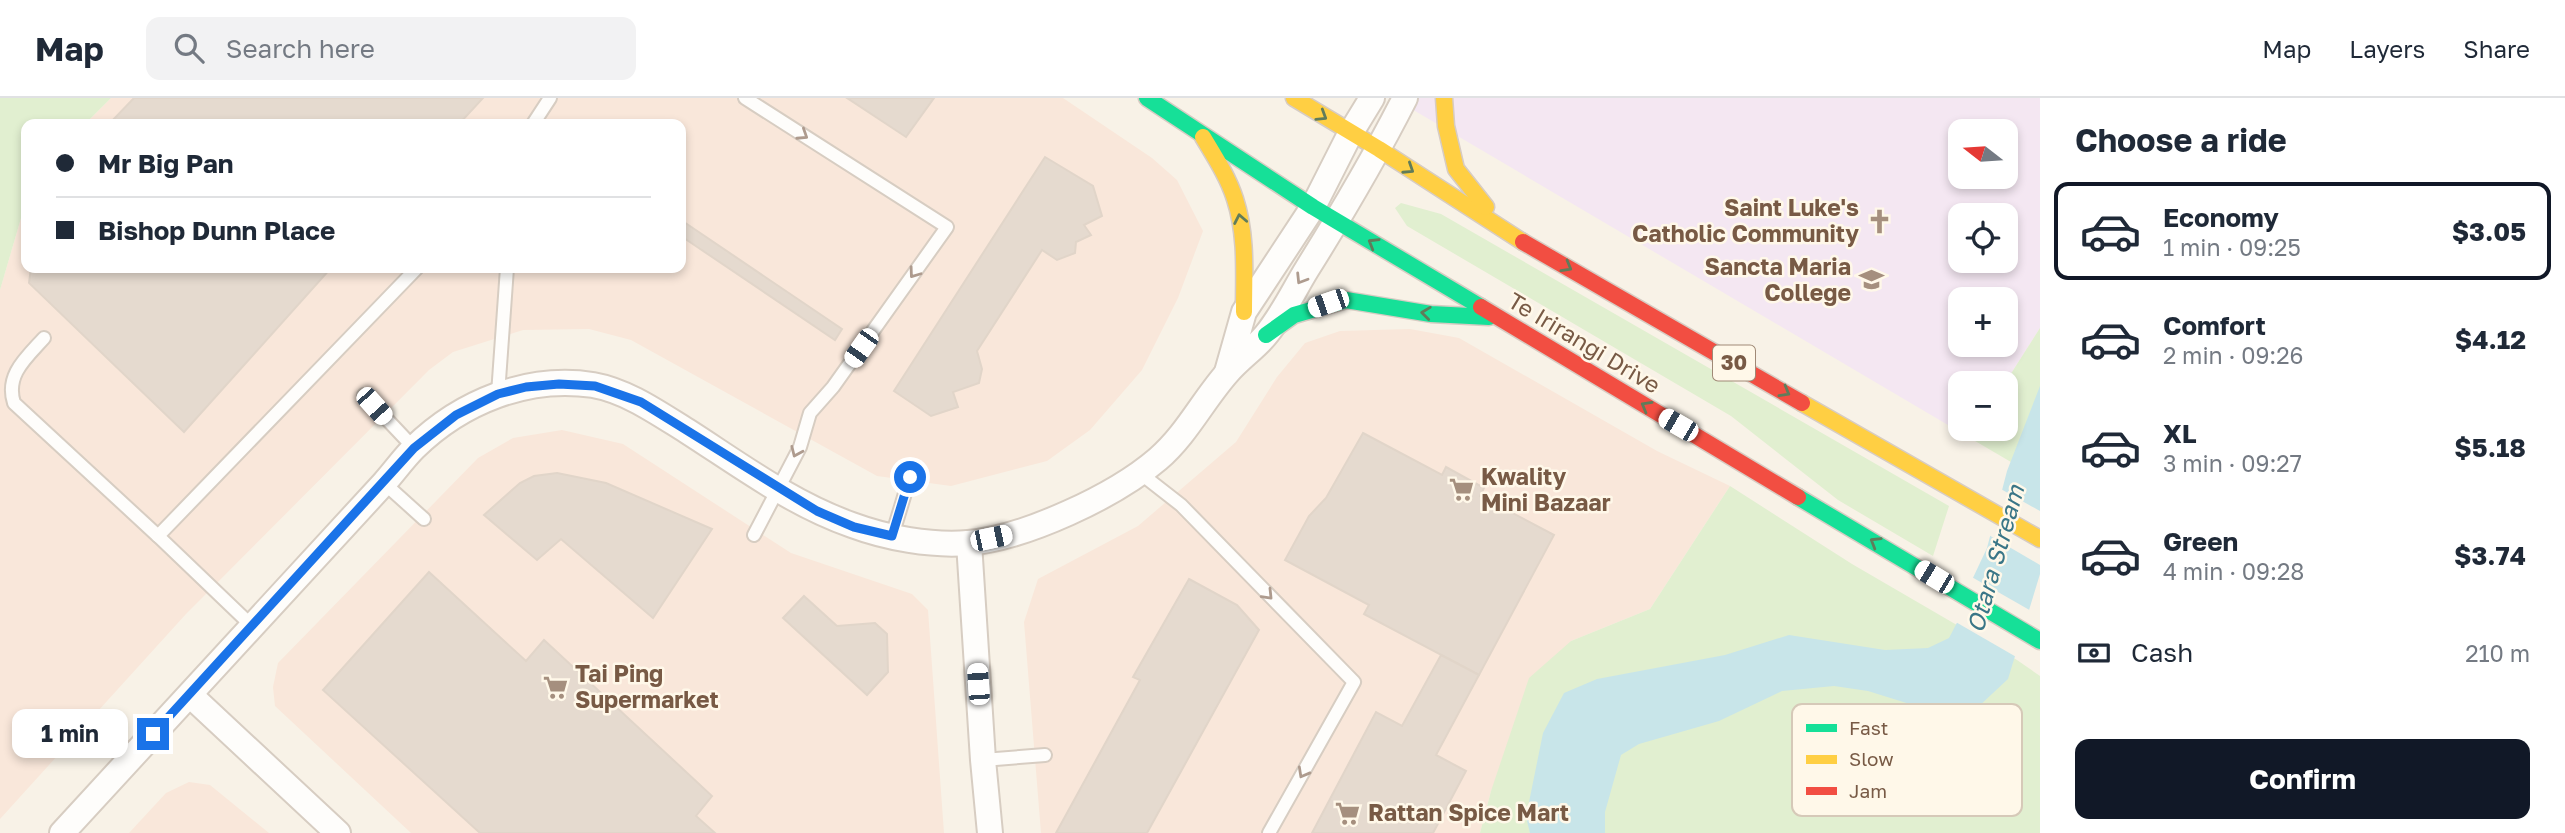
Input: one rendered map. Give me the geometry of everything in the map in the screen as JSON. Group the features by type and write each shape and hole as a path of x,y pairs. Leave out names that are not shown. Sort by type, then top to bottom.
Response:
{"main road":[{"name":"Te Irirangi Drive","path":"1147,98 1313,207 2040,641"},
{"name":"30","path":"1294,98 1379,149 1507,233 2040,539"},
{"path":"1444,98 1446,127 1456,169 1507,233"},
{"path":"1201,134 1237,203 1243,233 1244,312"},
{"path":"1266,335 1294,315 1346,300 1432,314 1494,317"}],"street":[{"path":"1227,373 1244,312 1313,207 1350,134 1373,98"},
{"path":"62,833 384,484 414,448 456,415 498,394 526,387 559,384 595,386 641,402 817,511 854,527 892,536 931,542 969,543 1013,533 1099,498 1159,458 1191,424 1227,373 1266,335 1337,221 1405,98"},
{"path":"969,543 990,833"},
{"path":"190,695 338,833"}],"lane":[{"path":"536,119 550,98"},
{"path":"746,98 947,227 833,387 810,413 800,447 754,535"},
{"path":"158,536 412,273"},
{"path":"498,394 508,273"},
{"path":"44,338 16,369 10,390 13,402 253,627"},
{"path":"364,395 414,448"},
{"path":"1140,473 1181,505 1354,682 1269,833"},
{"path":"892,536 910,477"},
{"path":"384,484 424,519"},
{"path":"983,760 1045,755"}],"shaded area":[{"path":"111,98 1063,98 1152,158 1177,180 1203,231 1178,298 1142,370 1090,430 1047,461 951,486 877,476 631,340 589,329 523,330 453,352 429,370 186,614 0,819 0,290 21,218 21,273 686,273 686,119 90,119"},
{"name":"Sancta Maria College","path":"1393,98 2040,98 2040,328 2013,371 1948,371 1948,425"},
{"path":"1410,329 1459,338 1657,451 1730,486 1650,609 1571,641 1491,791 1480,833 1041,833 1024,622 1038,579 1138,526 1236,442 1277,377 1305,343 1340,331"},
{"path":"562,430 623,444 791,553 912,594 928,610 944,833 411,833 275,706 273,687 278,663 478,458 513,438"},
{"path":"189,782 210,785 269,833 129,833 166,793"}],"green space":[{"path":"0,98 111,98 90,119 21,119 21,218 0,290"},
{"path":"1401,203 1441,214 1949,506 1933,556 1838,500 1731,416 1407,226 1395,208"},
{"path":"2040,328 2040,479 1975,441 2018,441 2018,371 2013,371"},
{"path":"1730,486 1852,564 2040,676 2040,833 1480,833 1491,791 1529,678 1571,641 1650,609"}],"water":[{"name":"Otara Stream","path":"2040,386 2040,574 2008,679 1981,704 1910,704 1868,691 1834,686 1782,691 1719,721 1639,744 1621,755 1605,812 1605,833 1530,833 1526,817 1543,733 1564,693 1597,679 1725,655 1789,635 1885,650 1928,648 1949,638 1962,613 1971,582 1987,548 2007,471"}],"pier":[{"path":"1999,488 2040,511 2040,565 1987,534"},
{"path":"1970,576 2033,612 2018,658 1954,621"}],"building":[{"path":"134,98 483,98 464,119 114,119"},
{"path":"847,98 934,98 906,137"},
{"path":"1045,157 1093,186 1102,216 1084,225 1091,235 1076,242 1075,253 1057,260 1042,250 977,351 982,369 979,383 953,392 958,407 931,416 894,391"},
{"path":"686,223 842,329 835,340 686,239"},
{"path":"30,273 327,273 184,432 29,283"},
{"path":"1363,433 1442,475 1446,467 1484,488 1480,496 1554,535 1479,675 1364,614 1369,605 1285,560 1309,516 1326,498"},
{"path":"557,473 606,483 712,529 653,618 561,539 537,560 484,515 520,483 534,476"},
{"path":"429,572 526,661 544,640 712,796 696,816 715,833 480,833 323,690"},
{"path":"1189,579 1237,605 1259,630 1147,833 1056,833 1140,680 1133,677"},
{"path":"804,596 837,626 875,623 887,634 888,672 867,695 783,618"},
{"path":"1441,655 1479,675 1436,755 1466,771 1433,833 1312,833 1376,712 1402,726"}],"traffic: fast":[{"path":"1147,98 1313,207 1481,307"},
{"path":"1266,335 1294,315 1346,300 1431,314 1489,317"},
{"path":"1798,497 2040,641"}],"traffic: slow":[{"path":"1294,98 1523,242"},
{"path":"1444,98 1446,126 1456,169 1486,207"},
{"path":"1203,137 1229,183 1239,213 1244,255 1244,312"},
{"path":"1802,403 2040,539"}],"traffic: jam":[{"path":"1523,242 1802,403"},
{"path":"1481,307 1798,497"}],"place":[{"name":"Saint Luke's Catholic Community","path":"1879,221"},
{"name":"Sancta Maria College","path":"1871,280"},
{"name":"Kwality Mini Bazaar","path":"1461,490"},
{"name":"Tai Ping Supermarket","path":"555,687"},
{"name":"Rattan Spice Mart","path":"1348,813"}],"route":[{"path":"153,734 384,484 414,448 456,415 498,394 526,387 559,384 595,386 641,402 817,511 854,527 892,536 910,477"}]}
